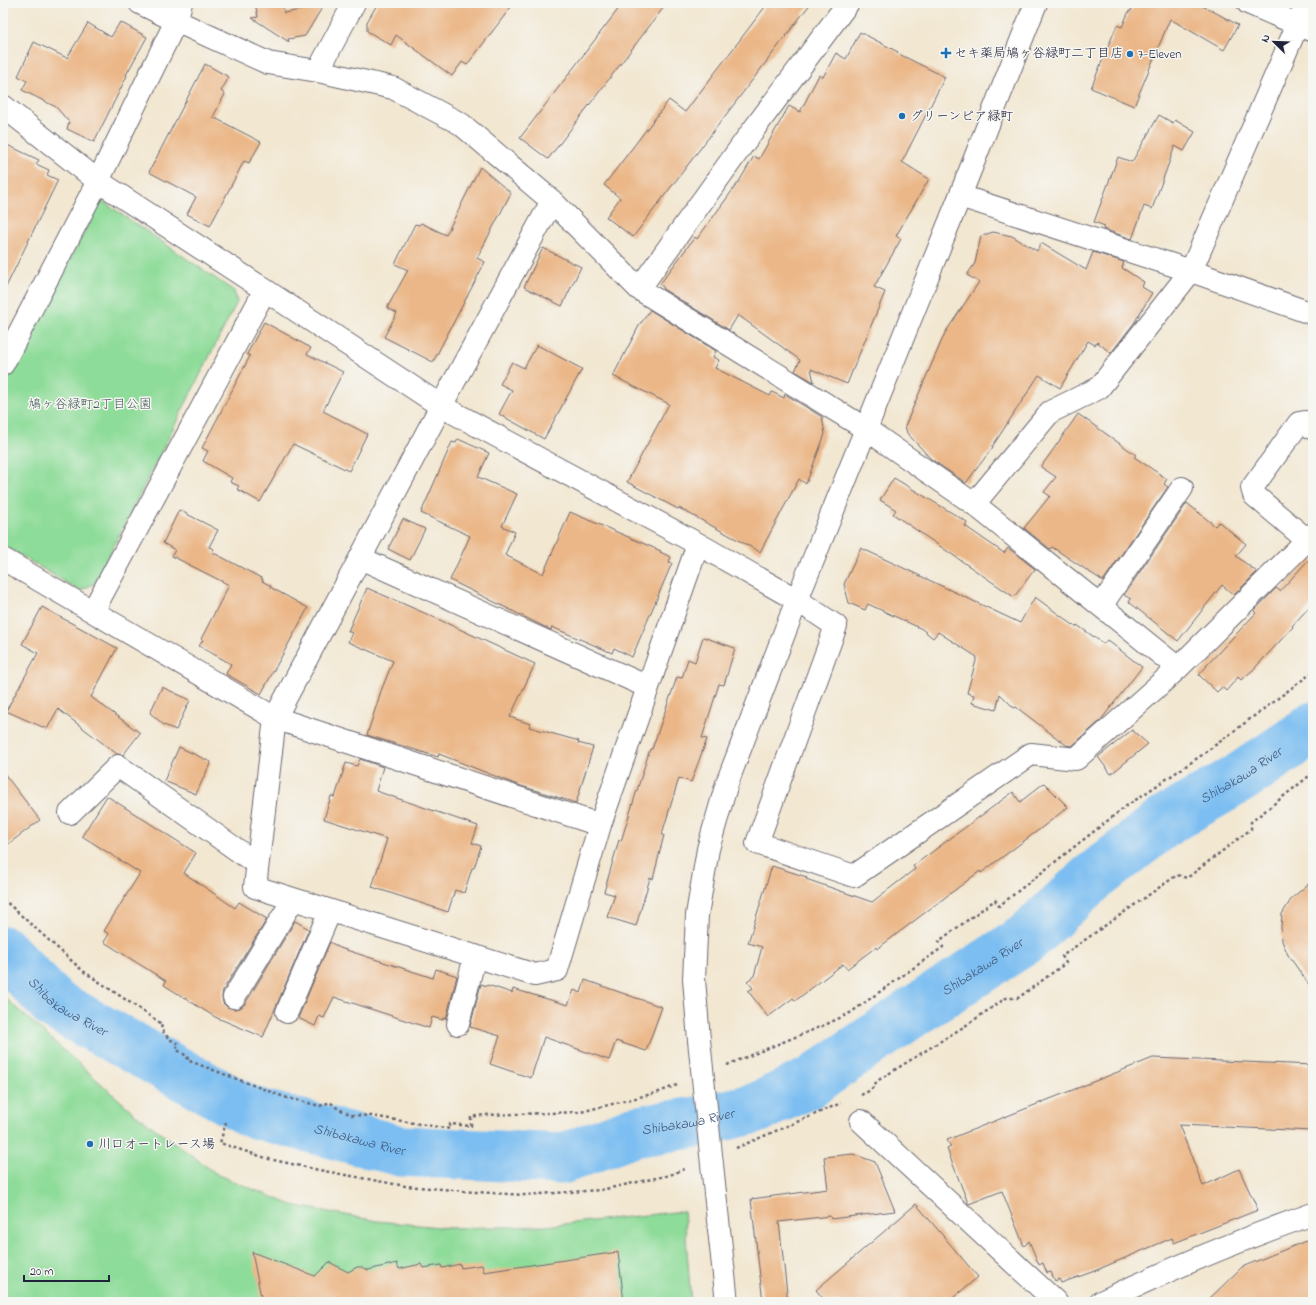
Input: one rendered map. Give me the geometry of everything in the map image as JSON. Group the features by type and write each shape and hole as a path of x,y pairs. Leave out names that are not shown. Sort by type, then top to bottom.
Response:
{"street":[{"path":"140,3 179,12 268,63 318,71 393,88 461,124 552,201 639,289 866,429 974,504 1178,668"},
{"path":"318,71 354,3"},
{"path":"639,289 748,137 848,3"},
{"path":"727,1302 699,1040 694,979 697,915 708,849 727,783 798,600 1036,3"},
{"path":"1248,3 1305,28"},
{"path":"974,504 1050,412 1099,388 1191,271 1305,28 1307,3"},
{"path":"3,364 98,181 179,12"},
{"path":"3,106 98,181 441,406 698,544 798,600 836,626 757,843 854,876 1031,754 1076,759 1178,668 1310,537 1254,495 1252,488 1299,423 1305,422 1313,429"},
{"path":"960,196 1191,271 1313,314"},
{"path":"552,201 275,718 255,887 535,975 557,970 600,825 698,544"},
{"path":"93,611 265,290"},
{"path":"1101,606 1182,488"},
{"path":"360,558 648,687"},
{"path":"7,567 93,611 275,718 600,825"},
{"path":"70,813 118,766 257,864"},
{"path":"234,997 293,900"},
{"path":"286,1012 330,911"},
{"path":"458,1024 475,956"},
{"path":"861,1121 1056,1302"},
{"path":"1101,1302 1158,1275 1276,1227 1313,1214"}],"path":[{"path":"725,1066 850,1013 943,947 939,941 995,900 999,906 1125,807 1202,755 1313,672"},
{"path":"857,1096 871,1090 877,1081 965,1026 1006,998 1018,998 1066,963 1062,956 1177,875 1187,878 1251,830 1250,822 1313,773"},
{"path":"3,899 83,971 162,1024 161,1030 169,1039 179,1044 176,1049 188,1057 187,1060 284,1097 320,1106 330,1102 336,1108 351,1115 372,1116 450,1129 450,1124 471,1126 471,1117 581,1112 659,1092 681,1084"},
{"path":"734,1148 842,1102"},
{"path":"226,1122 220,1143 269,1159 406,1186 468,1192 524,1194 601,1190 670,1174 691,1166"}],"green space":[{"name":"鳩ヶ谷緑町2丁目公園","path":"101,200 234,291 237,302 95,583 80,591 3,545 3,388"},
{"name":"川口オートレース場","path":"3,996 134,1113 218,1175 292,1205 377,1221 449,1228 545,1226 684,1211 691,1302 3,1302"}],"building":[{"path":"255,3 282,3 284,13 323,6 305,36 288,39 289,42 252,18 258,17"},
{"path":"378,3 514,3 467,65 462,62 452,76 396,35 391,45 367,31 367,22"},
{"path":"623,3 667,3 548,159 520,138"},
{"path":"768,3 811,3 633,237 606,217 620,198 604,185 669,100 685,112"},
{"path":"1134,3 1194,3 1209,9 1238,25 1224,50 1170,19 1134,106 1091,88 1117,25 1122,27"},
{"path":"120,22 147,37 126,75 127,76 94,142 67,129 69,122 56,107 22,90 27,81 18,76 34,42 67,58 88,23 111,37"},
{"path":"860,32 898,52 897,53 945,77 902,162 929,179 896,236 901,239 874,287 885,292 847,384 811,369 814,382 795,371 800,360 738,315 729,330 663,289 664,288 660,284 695,237 697,239 740,180 754,156 759,159 789,106 800,112 819,75 823,77 836,53 846,59"},
{"path":"205,64 229,77 221,91 225,94 213,117 261,142 249,163 244,161 210,226 187,214 196,197 149,172"},
{"path":"1159,115 1173,123 1175,120 1195,132 1184,151 1175,146 1152,209 1144,206 1132,239 1103,229 1105,226 1094,222 1118,157 1132,162"},
{"path":"3,143 39,160 36,164 49,170 47,175 58,180 3,293"},
{"path":"480,167 511,193 477,258 485,262 433,362 384,337 397,313 387,308 408,270 395,264 415,224 419,225 421,223 446,235"},
{"path":"993,232 1012,236 1037,251 1041,243 1086,270 1093,252 1124,262 1122,268 1144,282 1142,287 1152,293 1134,323 1111,353 1097,342 1095,345 1088,341 1060,388 1039,375 993,447 966,483 931,459 907,433 905,426 945,333 979,282 967,275 975,263 981,236"},
{"path":"543,248 581,267 562,306 524,287"},
{"path":"650,310 716,351 713,357 719,360 715,368 770,396 772,392 784,398 785,394 822,417 825,434 806,484 799,479 760,552 679,508 678,509 627,482 669,404 613,376 641,322"},
{"path":"264,322 311,348 307,354 343,372 323,411 367,434 349,471 293,444 260,502 237,489 239,486 230,482 232,478 203,461 208,451 202,448 250,356 247,354"},
{"path":"537,345 582,369 544,439 499,414 512,390 500,384 512,362 524,368"},
{"path":"1078,414 1136,455 1134,457 1167,479 1164,484 1168,487 1103,581 1052,547 1050,549 1024,528 1050,496 1044,492 1056,477 1041,467"},
{"path":"458,439 489,453 478,477 517,494 502,526 515,532 505,555 543,574 570,512 661,551 660,552 671,557 669,562 672,563 632,657 614,648 612,653 552,627 551,630 450,580 470,536 421,513 452,442 456,443"},
{"path":"894,478 967,522 965,526 1004,553 1008,548 1035,569 1014,597 893,514 896,510 880,500"},
{"path":"1187,503 1215,526 1219,522 1246,544 1236,556 1257,572 1234,595 1222,585 1178,641 1129,602 1131,599 1124,595"},
{"path":"179,510 218,530 209,547 214,549 212,552 263,579 262,581 271,586 270,587 308,608 261,694 226,674 231,664 199,646 203,640 201,639 229,585 172,556 175,550 163,543"},
{"path":"403,519 425,529 410,560 388,549"},
{"path":"861,548 1020,623 1035,597 1076,627 1077,625 1104,644 1107,640 1142,667 1100,721 1072,746 1066,745 1016,707 1014,708 1000,694 996,710 972,703 974,695 967,693 977,657 938,632 933,638 922,629 868,604 865,610 849,603 844,584"},
{"path":"1313,555 1313,603 1253,670 1241,680 1238,677 1226,691 1222,687 1217,692 1199,675 1256,613 1254,611 1276,588 1280,591"},
{"path":"367,588 535,664 510,717 530,724 529,727 579,741 578,743 593,747 576,803 515,784 439,754 438,757 367,735 381,691 393,661 348,642 352,633 348,631"},
{"path":"42,607 117,648 91,697 140,733 123,755 117,754 58,709 47,729 6,711 38,653 22,644"},
{"path":"703,637 735,648 724,685 719,684 702,738 707,739 691,782 679,778 662,834 664,835 653,879 650,878 636,926 607,917 615,895 604,892 619,840 621,841 650,749 652,749 677,677 682,678 688,659 695,662"},
{"path":"162,687 190,700 176,730 164,725 150,713"},
{"path":"1132,730 1148,744 1111,774 1098,757"},
{"path":"179,747 211,762 196,794 164,781"},
{"path":"360,759 383,767 376,791 478,826 472,843 481,846 474,868 472,868 464,893 455,890 448,912 372,887 387,839 324,819 331,796 335,797 346,763 357,766"},
{"path":"3,772 40,820 3,848"},
{"path":"1044,783 1068,807 877,949 876,947 847,969 843,964 795,1001 793,998 768,1017 748,991 753,988 747,981 754,976 762,947 748,943 772,866 807,877 806,879 872,902 915,869 913,866 1013,792 1020,802"},
{"path":"107,796 196,853 184,873 235,908 239,902 267,919 223,990 223,1003 227,1007 234,1009 240,1008 245,1004 295,921 309,929 263,1037 215,1017 164,985 166,981 104,942 109,934 104,931 140,873 82,836"},
{"path":"1313,880 1313,990 1288,955 1282,941 1281,927 1282,914 1292,898"},
{"path":"330,942 340,948 433,978 436,969 457,976 446,1019 443,1018 443,1020 432,1017 429,1028 334,997 324,1018 319,1016 315,1026 298,1018"},
{"path":"585,980 662,1007 646,1051 616,1041 609,1060 544,1037 531,1078 490,1064 500,1036 470,1027 481,984 512,993 513,989 568,1005 574,990 581,993"},
{"path":"1153,1058 1313,1065 1313,1131 1179,1125 1203,1186 1239,1169 1258,1210 1174,1243 1172,1238 1092,1272 1061,1283 1059,1279 1055,1281 1051,1272 1047,1273 1043,1263 1039,1265 1029,1241 1024,1246 1002,1191 969,1204 968,1203 947,1149 951,1147 947,1140"},
{"path":"853,1154 875,1162 895,1211 831,1219 830,1216 779,1222 788,1302 763,1302 751,1199 828,1189 824,1157"},
{"path":"916,1204 978,1277 948,1302 826,1302 816,1290"},
{"path":"1313,1238 1313,1302 1206,1302 1242,1267"},
{"path":"252,1252 315,1276 329,1262 348,1272 357,1267 362,1267 368,1270 397,1263 399,1269 421,1264 423,1268 441,1265 442,1268 460,1264 461,1268 482,1265 484,1272 618,1252 624,1302 262,1302"}],"waterway":[{"name":"Shibakawa River","path":"3,951 55,1005 251,1112 401,1151 562,1159 633,1132 696,1122 757,1108 811,1082 913,1012 1026,939 1091,879 1167,820 1240,778 1313,727"}],"place":[{"name":"セキ薬局鳩ヶ谷緑町二丁目店","path":"946,53"},
{"name":"7-Eleven","path":"1130,54"},
{"name":"グリーンピア緑町","path":"902,116"},
{"name":"川口オートレース場","path":"90,1144"}]}
